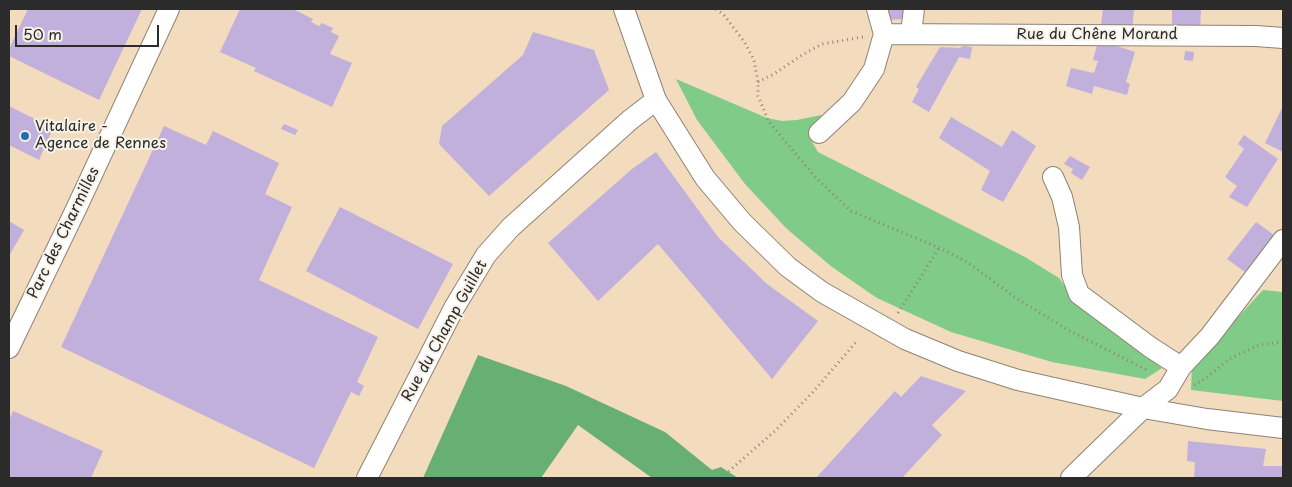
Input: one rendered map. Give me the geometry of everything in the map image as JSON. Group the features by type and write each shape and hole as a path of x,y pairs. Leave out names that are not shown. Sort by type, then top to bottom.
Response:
{"street":[{"name":"Parc des Charmilles","path":"9,348 77,208 169,9"},
{"path":"624,9 656,100 705,178 742,222 788,267 822,292 905,339 958,361 1018,380 1143,408 1207,419 1283,428"},
{"path":"819,133 852,102 874,69 884,34 876,9"},
{"path":"911,34 914,9"},
{"name":"Rue du Chêne Morand","path":"884,34 1246,36 1283,38"},
{"name":"Rue du Champ Guillet","path":"367,478 454,308 486,255 511,227 630,120 656,100"},
{"path":"1053,177 1062,197 1069,227 1072,275 1080,294 1150,347 1181,367"},
{"path":"1071,478 1143,408 1168,389 1181,367 1210,336 1283,240"}],"path":[{"path":"716,9 724,14 745,43 754,60 758,82 758,96 769,122 817,179 851,211 939,248 967,262 1016,298 1068,330 1152,373"},
{"path":"758,82 822,44 884,34"},
{"path":"898,313 939,248"},
{"path":"721,478 776,430 813,392 857,341"},
{"path":"1187,388 1205,379 1229,359 1258,345 1283,342"}],"green space":[{"path":"676,79 767,118 782,121 821,115 824,124 809,137 818,152 1025,257 1059,278 1070,294 1162,368 1145,379 1052,362 951,332 877,298 832,267 787,229 745,184 697,120"},
{"path":"1263,290 1283,292 1283,401 1191,390 1192,367"},
{"path":"478,355 566,386 665,432 712,470 721,467 738,478 652,478 578,425 541,478 423,478"}],"building":[{"path":"28,9 142,9 99,100 9,56 9,49"},
{"path":"240,9 293,9 313,19 311,22 319,26 322,23 333,28 331,32 339,36 330,54 352,63 332,107 254,71 256,68 220,52"},
{"path":"882,9 906,9 905,19 887,20"},
{"path":"1103,9 1134,9 1132,32 1101,25"},
{"path":"1172,9 1201,10 1200,30 1172,30"},
{"path":"533,32 594,50 609,90 489,196 439,144 442,126 523,55"},
{"path":"1097,45 1114,45 1135,52 1126,82 1130,84 1127,95 1094,86 1092,94 1066,86 1071,68 1094,73 1098,61 1093,60"},
{"path":"963,46 972,47 970,59 959,57 929,112 912,102 919,89 916,87 940,47 960,48"},
{"path":"1185,51 1194,52 1193,61 1184,60"},
{"path":"9,106 53,128 39,160 9,145"},
{"path":"1283,106 1283,152 1265,143"},
{"path":"951,117 1002,147 1012,130 1036,146 1003,202 981,190 990,171 939,138"},
{"path":"284,124 298,130 295,135 281,129"},
{"path":"164,126 206,145 213,131 279,163 265,194 292,207 259,280 378,337 357,382 364,386 359,396 351,392 314,468 61,347"},
{"path":"1244,135 1278,159 1247,207 1229,197 1237,186 1225,177 1244,149 1238,144"},
{"path":"656,152 718,237 767,284 818,321 772,379 658,244 598,301 548,243 632,169"},
{"path":"1070,156 1090,167 1082,180 1071,173 1073,169 1064,164"},
{"path":"340,207 453,264 418,329 306,271"},
{"path":"9,221 24,230 9,256"},
{"path":"1256,222 1274,235 1245,272 1227,259"},
{"path":"921,376 966,391 932,425 942,435 902,478 816,478 895,391 901,397"},
{"path":"13,411 103,451 91,478 9,478 9,421"},
{"path":"1188,441 1266,449 1263,466 1283,466 1283,478 1194,478 1195,462 1187,461"}],"place":[{"name":"Vitalaire - Agence de Rennes","path":"25,136"}]}
